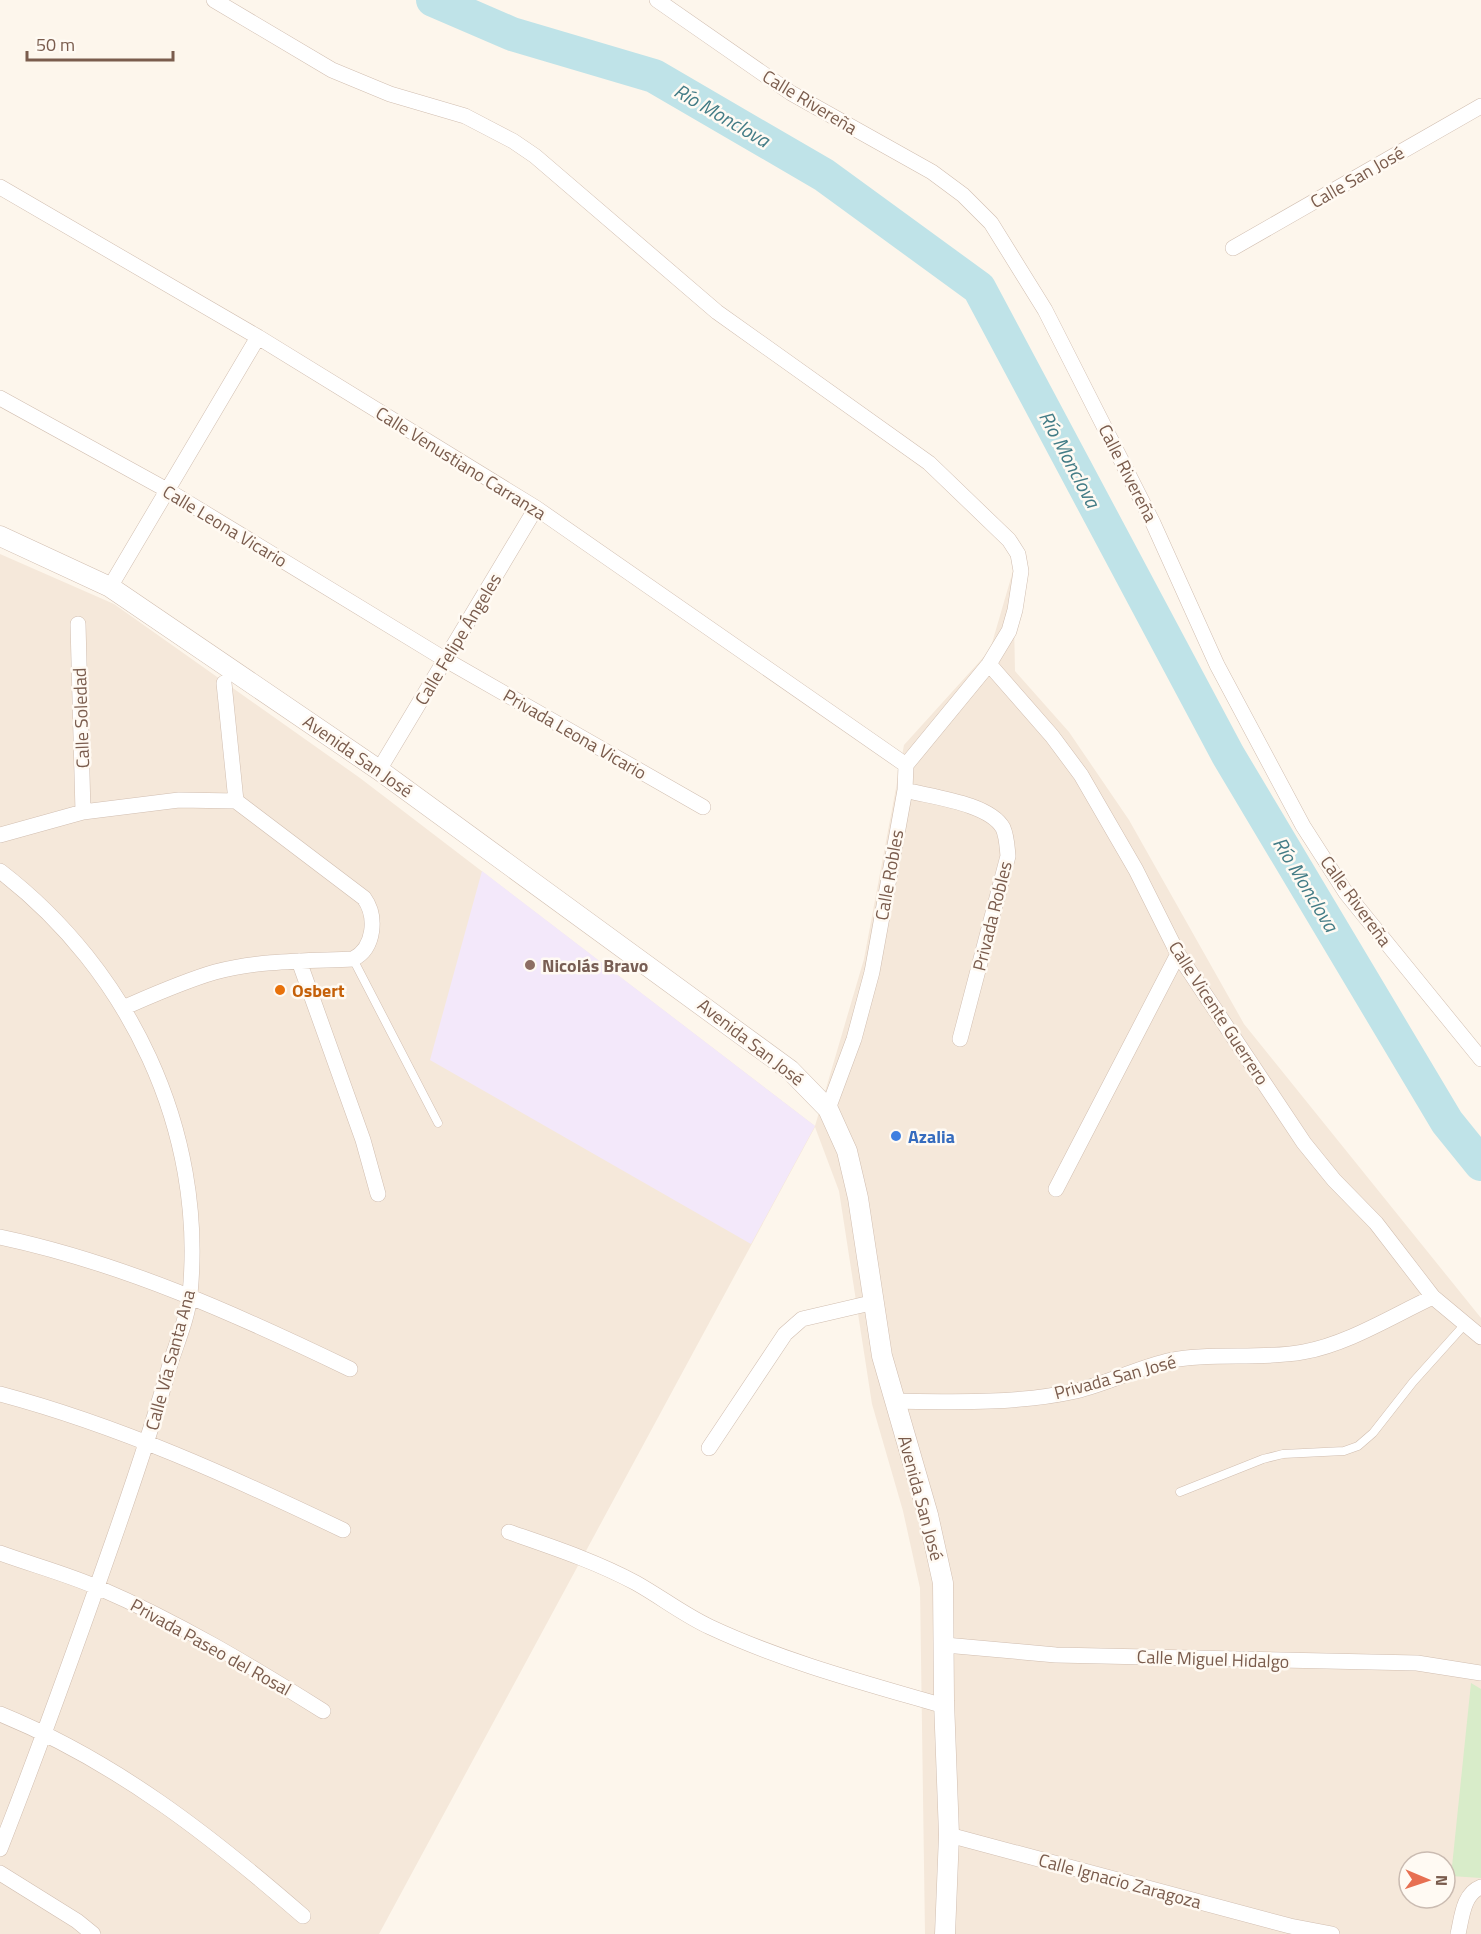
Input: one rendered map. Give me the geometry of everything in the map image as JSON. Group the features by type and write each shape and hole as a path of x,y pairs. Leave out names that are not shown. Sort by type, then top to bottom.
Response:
{"street":[{"path":"214,0 342,75 390,94 465,116 513,141 535,156 717,312 938,470 1009,540 1018,554 1021,571 1009,631 990,664 906,765"},
{"name":"Calle Rivereña","path":"657,0 791,93 932,172 963,195 991,223 1050,320 1154,523 1216,665 1303,826 1346,893 1481,1059"},
{"name":"Calle San José","path":"1233,248 1481,106"},
{"name":"Calle Venustiano Carranza","path":"0,187 258,337 536,508 906,765"},
{"path":"110,587 258,337"},
{"name":"Calle Leona Vicario","path":"0,398 167,490 446,660"},
{"name":"Calle Felipe Ángeles","path":"379,770 536,508"},
{"name":"Avenida San José","path":"0,536 110,587 379,770 790,1070 828,1109 847,1151 875,1302 882,1356 928,1515 944,1582 944,1706 949,1835 945,1934"},
{"name":"Calle Soledad","path":"78,624 83,812"},
{"name":"Privada Leona Vicario","path":"446,660 703,807"},
{"name":"Calle Vicente Guerrero","path":"990,664 1052,736 1081,775 1137,870 1178,954 1304,1143 1334,1180 1376,1223 1433,1297 1481,1337"},
{"path":"224,683 236,801"},
{"name":"Calle Robles","path":"828,1109 854,1039 872,972 905,790 906,765"},
{"name":"Privada Robles","path":"905,790 983,810 1003,829 1007,843 1008,856 960,1039"},
{"path":"0,835 83,812 178,800 236,801 364,898 372,914 366,947 353,959 266,963 218,972 173,986 125,1007"},
{"name":"Calle Vía Santa Ana","path":"0,871 56,919 89,957 125,1007 151,1059 173,1116 187,1178 192,1244 190,1297 148,1442 46,1733 0,1850"},
{"path":"1056,1189 1178,954"},
{"path":"299,961 363,1140 378,1194"},
{"path":"0,1237 112,1268 238,1315 350,1369"},
{"name":"Privada San José","path":"894,1401 1042,1396 1076,1391 1162,1362 1194,1356 1285,1355 1305,1352 1326,1347 1433,1297"},
{"path":"709,1448 785,1334 802,1319 875,1302"},
{"path":"0,1394 148,1442 228,1474 343,1530"},
{"path":"509,1532 582,1557 636,1583 708,1627 825,1672 944,1706"},
{"name":"Privada Paseo del Rosal","path":"0,1553 97,1587 159,1616 242,1660 323,1711"},
{"name":"Calle Miguel Hidalgo","path":"945,1645 1056,1655 1418,1663 1481,1673"},
{"path":"0,1714 46,1733 164,1803 229,1852 303,1916"},
{"name":"Calle Ignacio Zaragoza","path":"949,1835 1290,1930 1332,1934"},
{"path":"0,1873 46,1900 93,1934"},
{"path":"1458,1934 1465,1904 1474,1890 1481,1887"}],"lane":[{"path":"353,959 438,1123"},
{"path":"1180,1492 1263,1459 1283,1454 1344,1450 1358,1446 1466,1323"}],"shaded area":[{"path":"0,554 114,604 360,778 815,1126 864,959 904,745 990,650 1013,571 1015,671 1069,732 1129,820 1244,1024 1481,1318 1481,1934 925,1934 920,1588 903,1511 872,1404 839,1191 815,1127 379,1934 0,1934"},
{"name":"Nicolás Bravo","path":"482,871 815,1126 751,1244 430,1060"}],"green space":[{"path":"1471,1683 1481,1689 1481,1878 1457,1876 1457,1850 1454,1850"}],"waterway":[{"name":"Río Monclova","path":"433,0 512,34 654,76 824,175 979,288 1228,755 1447,1122 1481,1164"}],"place":[{"name":"Nicolás Bravo","path":"530,965"},
{"name":"Osbert","path":"280,990"},
{"name":"Azalia","path":"896,1136"}]}
